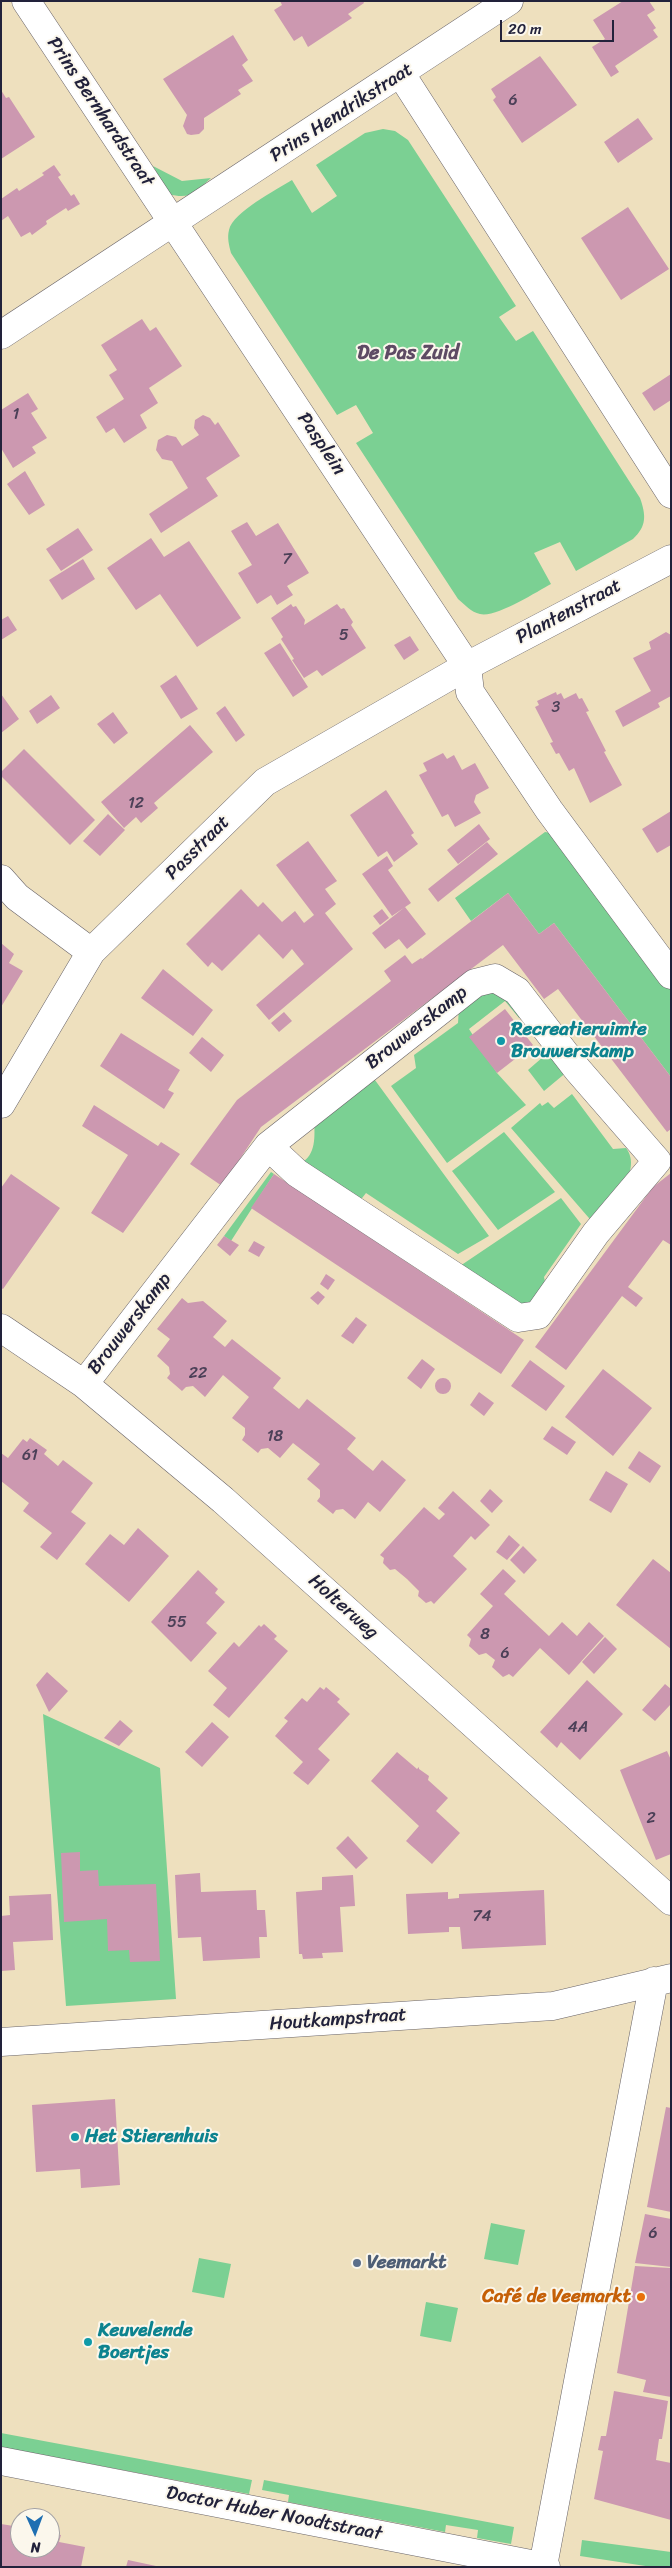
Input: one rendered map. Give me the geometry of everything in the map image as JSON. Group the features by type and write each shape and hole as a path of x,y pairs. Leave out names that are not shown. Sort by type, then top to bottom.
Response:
{"street":[{"name":"Prins Bernhardstraat","path":"26,1 174,223"},
{"name":"Prins Hendrikstraat","path":"1,335 401,74 509,1"},
{"path":"401,74 671,494"},
{"name":"Pasplein","path":"174,223 467,666"},
{"name":"Plantenstraat","path":"467,666 671,559"},
{"path":"467,666 470,692 549,810 671,975"},
{"name":"Passtraat","path":"1,1104 91,952 265,782 467,666"},
{"path":"1,879 17,897 91,952"},
{"name":"Brouwerskamp","path":"84,1384 268,1146 475,984 495,978 517,992 577,1069 664,1156 596,1233 538,1315 518,1318 298,1173 268,1146"},
{"name":"Holterweg","path":"1,1328 84,1384 223,1500 671,1901"},
{"path":"545,2566 550,2528 662,1980"},
{"name":"Houtkampstraat","path":"1,2042 553,2006 662,1980"},
{"name":"Doctor Huber Noodtstraat","path":"1,2460 545,2566"}],"green space":[{"path":"383,129 395,131 408,140 516,306 499,317 516,341 533,331 640,498 643,510 643,525 633,539 576,571 560,542 534,553 551,584 516,604 496,612 480,614 474,612 458,599 356,443 373,433 356,405 337,415 231,253 228,239 229,230 232,223 246,209 292,180 312,213 337,196 316,165 365,133"},
{"path":"153,166 182,181 211,178 192,193 176,196 169,194"},
{"path":"545,832 551,833 671,986 671,1077 554,923 539,934 508,893 471,921 455,898"},
{"path":"494,989 523,1013 519,1018 505,1001 469,1029 497,1073 526,1105 447,1163 391,1086 416,1068 414,1055 458,1023 459,1007"},
{"path":"551,1050 568,1071 544,1091 528,1070"},
{"path":"372,1076 489,1236 458,1254 366,1193 359,1202 301,1163 310,1155 314,1145 314,1121"},
{"path":"572,1094 613,1149 626,1148 630,1157 631,1167 628,1178 616,1198 595,1225 511,1128 540,1103 542,1106 548,1102 554,1108"},
{"path":"504,1132 555,1192 498,1230 452,1171"},
{"path":"271,1172 274,1174 231,1241 224,1236"},
{"path":"561,1198 581,1224 544,1277 547,1291 533,1302 522,1305 457,1268"},
{"path":"43,1714 160,1768 176,1999 66,2006"},
{"path":"491,2223 525,2230 518,2265 484,2259"},
{"path":"199,2258 231,2264 224,2298 192,2292"},
{"path":"426,2302 458,2308 451,2342 420,2336"},
{"path":"1,2433 252,2480 249,2494 1,2447"},
{"path":"264,2480 514,2527 511,2544 477,2538 478,2530 446,2525 445,2532 288,2502 289,2495 262,2490"},
{"path":"582,2540 671,2552 671,2567 652,2567 580,2556"}],"building":[{"path":"280,1 363,1 364,3 348,14 352,18 308,47 302,36 294,41 274,10 282,5"},
{"path":"623,1 649,1 655,10 647,15 656,28 653,30 658,37 615,66 619,72 611,77 592,47 605,39 593,20"},
{"path":"233,35 248,60 242,65 253,81 238,90 241,94 204,118 204,129 199,134 187,134 183,126 187,115 163,79"},
{"path":"540,56 577,105 522,143 493,100 496,97 491,89"},
{"path":"1,90 6,98 9,97 35,137 1,159"},
{"path":"638,118 653,139 618,163 604,142"},
{"path":"54,165 61,175 58,177 71,196 74,194 80,204 68,211 66,208 46,221 47,224 32,235 30,232 21,237 8,216 1,221 1,199 17,188 19,191 44,175 42,173"},
{"path":"628,207 669,269 621,300 581,238"},
{"path":"142,319 150,331 156,327 182,366 149,388 158,403 140,415 147,428 124,443 114,428 106,433 96,417 124,399 109,375 117,370 101,345"},
{"path":"671,374 671,400 654,411 642,393"},
{"path":"28,393 38,409 31,413 47,438 32,447 36,453 13,468 1,448 1,410"},
{"path":"203,415 210,418 215,425 218,422 240,456 206,478 218,496 161,533 149,514 188,488 172,461 162,459 156,450 158,440 167,435 176,437 182,446 199,435 194,428 195,420"},
{"path":"25,471 45,505 29,515 7,484"},
{"path":"247,522 256,536 278,523 309,573 287,586 293,595 277,605 271,595 257,604 238,573 252,565 231,531"},
{"path":"78,528 93,550 61,571 46,549"},
{"path":"151,538 164,557 189,541 241,618 197,647 160,594 136,610 107,568"},
{"path":"83,559 95,579 62,600 49,580"},
{"path":"291,604 293,607 296,606 305,620 304,625 337,604 341,609 344,608 353,622 351,625 366,648 322,676 317,670 304,678 292,660 294,659 281,639 283,637 271,618"},
{"path":"8,616 17,630 1,640 1,620"},
{"path":"666,632 671,635 671,696 658,703 660,707 623,727 615,711 651,691 633,658 651,649 649,642"},
{"path":"410,636 419,650 404,660 394,645"},
{"path":"280,643 308,687 293,697 264,653"},
{"path":"176,675 198,709 181,719 160,686"},
{"path":"556,692 557,695 561,693 564,699 576,693 579,699 582,698 589,711 586,712 606,751 604,752 622,785 590,803 574,768 569,771 559,753 556,754 550,743 553,742 535,707 539,705 537,701"},
{"path":"1,694 19,719 1,733"},
{"path":"51,695 60,708 37,724 29,711"},
{"path":"225,706 245,735 236,742 216,713"},
{"path":"113,712 128,733 114,744 97,724"},
{"path":"190,725 213,752 154,803 158,808 141,823 136,817 124,828 101,802"},
{"path":"24,749 95,820 70,845 1,776 1,772"},
{"path":"443,753 447,759 454,755 462,770 475,763 489,788 476,795 474,802 481,813 455,827 448,814 442,817 419,775 427,771 423,763"},
{"path":"386,790 414,833 411,835 418,844 394,862 387,851 378,857 350,815"},
{"path":"671,811 671,845 657,853 642,829"},
{"path":"108,814 125,830 100,856 83,841"},
{"path":"479,824 490,839 458,864 447,850"},
{"path":"308,841 337,881 325,889 336,904 325,913 353,949 269,1020 256,1005 304,964 292,949 283,959 259,934 222,971 212,962 208,967 186,944 241,889 258,907 263,902 282,922 295,911 304,923 314,915 276,865"},
{"path":"487,842 498,854 438,902 428,889"},
{"path":"387,856 393,866 388,870 411,903 392,916 362,874"},
{"path":"508,893 539,934 554,923 671,1077 671,1129 667,1132 558,989 544,999 503,945 261,1127 222,1186 190,1164 237,1100 391,981 384,971 405,955 412,964 422,959"},
{"path":"405,907 426,934 407,949 399,939 385,949 372,933"},
{"path":"382,909 389,918 380,925 373,916"},
{"path":"1,943 14,954 9,963 23,971 1,1007"},
{"path":"163,969 213,1010 193,1036 141,998"},
{"name":"Recreatieruimte Brouwerskamp","path":"505,1009 533,1045 497,1073 469,1037"},
{"path":"284,1012 292,1021 279,1032 271,1023"},
{"path":"121,1033 180,1070 168,1090 174,1093 164,1109 100,1066"},
{"path":"202,1037 224,1055 211,1072 189,1053"},
{"path":"94,1105 158,1146 161,1142 180,1154 123,1233 91,1213 128,1155 82,1126"},
{"path":"671,1173 671,1245 663,1240 628,1287 643,1298 636,1307 622,1296 566,1370 535,1347 653,1187"},
{"path":"11,1174 60,1208 3,1289 1,1288 1,1188"},
{"path":"274,1174 524,1340 501,1374 251,1208"},
{"path":"224,1236 239,1245 230,1256 217,1245"},
{"path":"254,1241 265,1247 259,1257 248,1251"},
{"path":"326,1274 335,1280 328,1290 320,1284"},
{"path":"318,1291 325,1297 318,1305 310,1298"},
{"path":"182,1298 188,1303 203,1301 227,1321 213,1337 225,1347 232,1339 281,1378 273,1388 299,1409 307,1399 356,1438 347,1449 373,1471 382,1460 406,1480 380,1512 368,1502 355,1519 343,1509 336,1510 333,1514 317,1501 320,1497 320,1490 307,1479 320,1464 293,1443 280,1458 268,1448 261,1449 258,1453 242,1440 245,1435 245,1428 232,1418 249,1397 223,1375 205,1397 193,1386 186,1387 182,1391 167,1378 170,1374 169,1367 157,1356 170,1339 157,1329"},
{"path":"356,1317 367,1325 353,1344 341,1336"},
{"path":"422,1359 435,1369 421,1389 407,1378"},
{"path":"530,1360 565,1386 546,1411 511,1386"},
{"path":"603,1369 652,1408 613,1456 565,1417"},
{"path":"443,1378 451,1386 443,1394 435,1386"},
{"path":"479,1392 494,1403 484,1416 470,1405"},
{"path":"552,1426 576,1442 567,1455 543,1439"},
{"path":"30,1438 47,1450 44,1454 58,1466 63,1460 93,1483 71,1512 86,1523 57,1560 40,1547 52,1533 23,1511 29,1503 1,1481 1,1453 8,1458 23,1439 27,1442"},
{"path":"639,1451 661,1466 650,1483 628,1468"},
{"path":"606,1471 628,1484 611,1513 589,1500"},
{"path":"490,1489 503,1501 492,1513 480,1501"},
{"path":"453,1491 490,1525 475,1540 471,1536 453,1556 467,1569 434,1604 431,1601 426,1603 418,1596 419,1591 407,1579 395,1569 390,1570 383,1563 384,1558 380,1555 424,1507 439,1520 445,1514 438,1508"},
{"path":"138,1528 169,1556 129,1602 85,1564 110,1534 124,1545"},
{"path":"509,1535 520,1545 507,1560 496,1552"},
{"path":"523,1546 537,1560 524,1574 510,1560"},
{"path":"653,1559 671,1573 671,1649 616,1605"},
{"path":"503,1569 516,1581 504,1594 549,1636 562,1622 577,1636 589,1622 604,1636 569,1675 540,1648 513,1677 509,1674 503,1677 492,1667 495,1660 486,1653 479,1655 469,1646 471,1639 467,1635 493,1606 480,1594"},
{"path":"198,1570 218,1589 215,1593 225,1602 206,1623 217,1633 191,1662 151,1622"},
{"path":"264,1624 277,1636 274,1639 288,1651 229,1718 213,1705 227,1688 208,1671 234,1642 239,1647 259,1625 261,1627"},
{"path":"605,1637 617,1649 594,1674 582,1662"},
{"path":"47,1672 68,1691 49,1712 36,1685"},
{"path":"587,1680 623,1714 580,1760 561,1742 557,1748 540,1732"},
{"path":"665,1684 671,1689 671,1704 655,1721 642,1710"},
{"path":"320,1687 324,1690 326,1687 340,1699 337,1702 350,1714 318,1749 330,1760 308,1785 293,1773 303,1762 275,1736 288,1721 284,1718 302,1698 307,1702"},
{"path":"120,1720 133,1731 119,1746 104,1738"},
{"path":"212,1722 229,1737 202,1767 185,1752"},
{"path":"667,1751 671,1760 671,1854 656,1860 620,1770"},
{"path":"397,1752 417,1769 419,1767 429,1776 428,1780 448,1798 436,1811 460,1833 432,1864 406,1841 419,1826 371,1781"},
{"path":"348,1836 368,1858 356,1869 336,1848"},
{"path":"80,1852 80,1871 98,1870 99,1886 156,1884 160,1961 130,1962 129,1950 108,1951 107,1919 64,1922 61,1853"},
{"path":"200,1873 201,1892 256,1890 257,1910 265,1910 267,1937 259,1937 260,1958 203,1961 201,1937 178,1938 175,1875"},
{"path":"353,1875 355,1906 340,1907 343,1952 322,1953 323,1958 303,1959 302,1954 299,1954 296,1892 322,1890 322,1877"},
{"path":"544,1890 546,1945 462,1949 460,1927 449,1927 449,1932 408,1934 406,1894 448,1892 448,1899 459,1898 459,1894"},
{"path":"51,1894 53,1940 13,1942 15,1970 1,1971 1,1916 10,1915 9,1896"},
{"name":"Het Stierenhuis","path":"115,2099 120,2185 81,2188 80,2169 36,2172 32,2105"},
{"path":"666,2107 671,2108 671,2212 647,2207"},
{"path":"645,2214 671,2219 671,2267 635,2263"},
{"path":"635,2266 671,2268 671,2397 643,2392 646,2380 617,2373"},
{"path":"614,2391 668,2401 662,2439 659,2439 656,2460 671,2463 671,2520 594,2499 603,2451 598,2450 601,2436 606,2436"},
{"path":"1,2524 10,2525 10,2558 60,2558 60,2542 85,2547 81,2567 1,2567"},
{"path":"128,2560 156,2566 156,2567 126,2567"}],"place":[{"name":"Recreatieruimte Brouwerskamp","path":"501,1041"},
{"name":"Het Stierenhuis","path":"75,2137"},
{"name":"Veemarkt","path":"357,2263"},
{"name":"Café de Veemarkt","path":"641,2297"},
{"name":"Keuvelende Boertjes","path":"88,2342"}],"district":[{"name":"De Pas Zuid","path":"408,354"}]}
